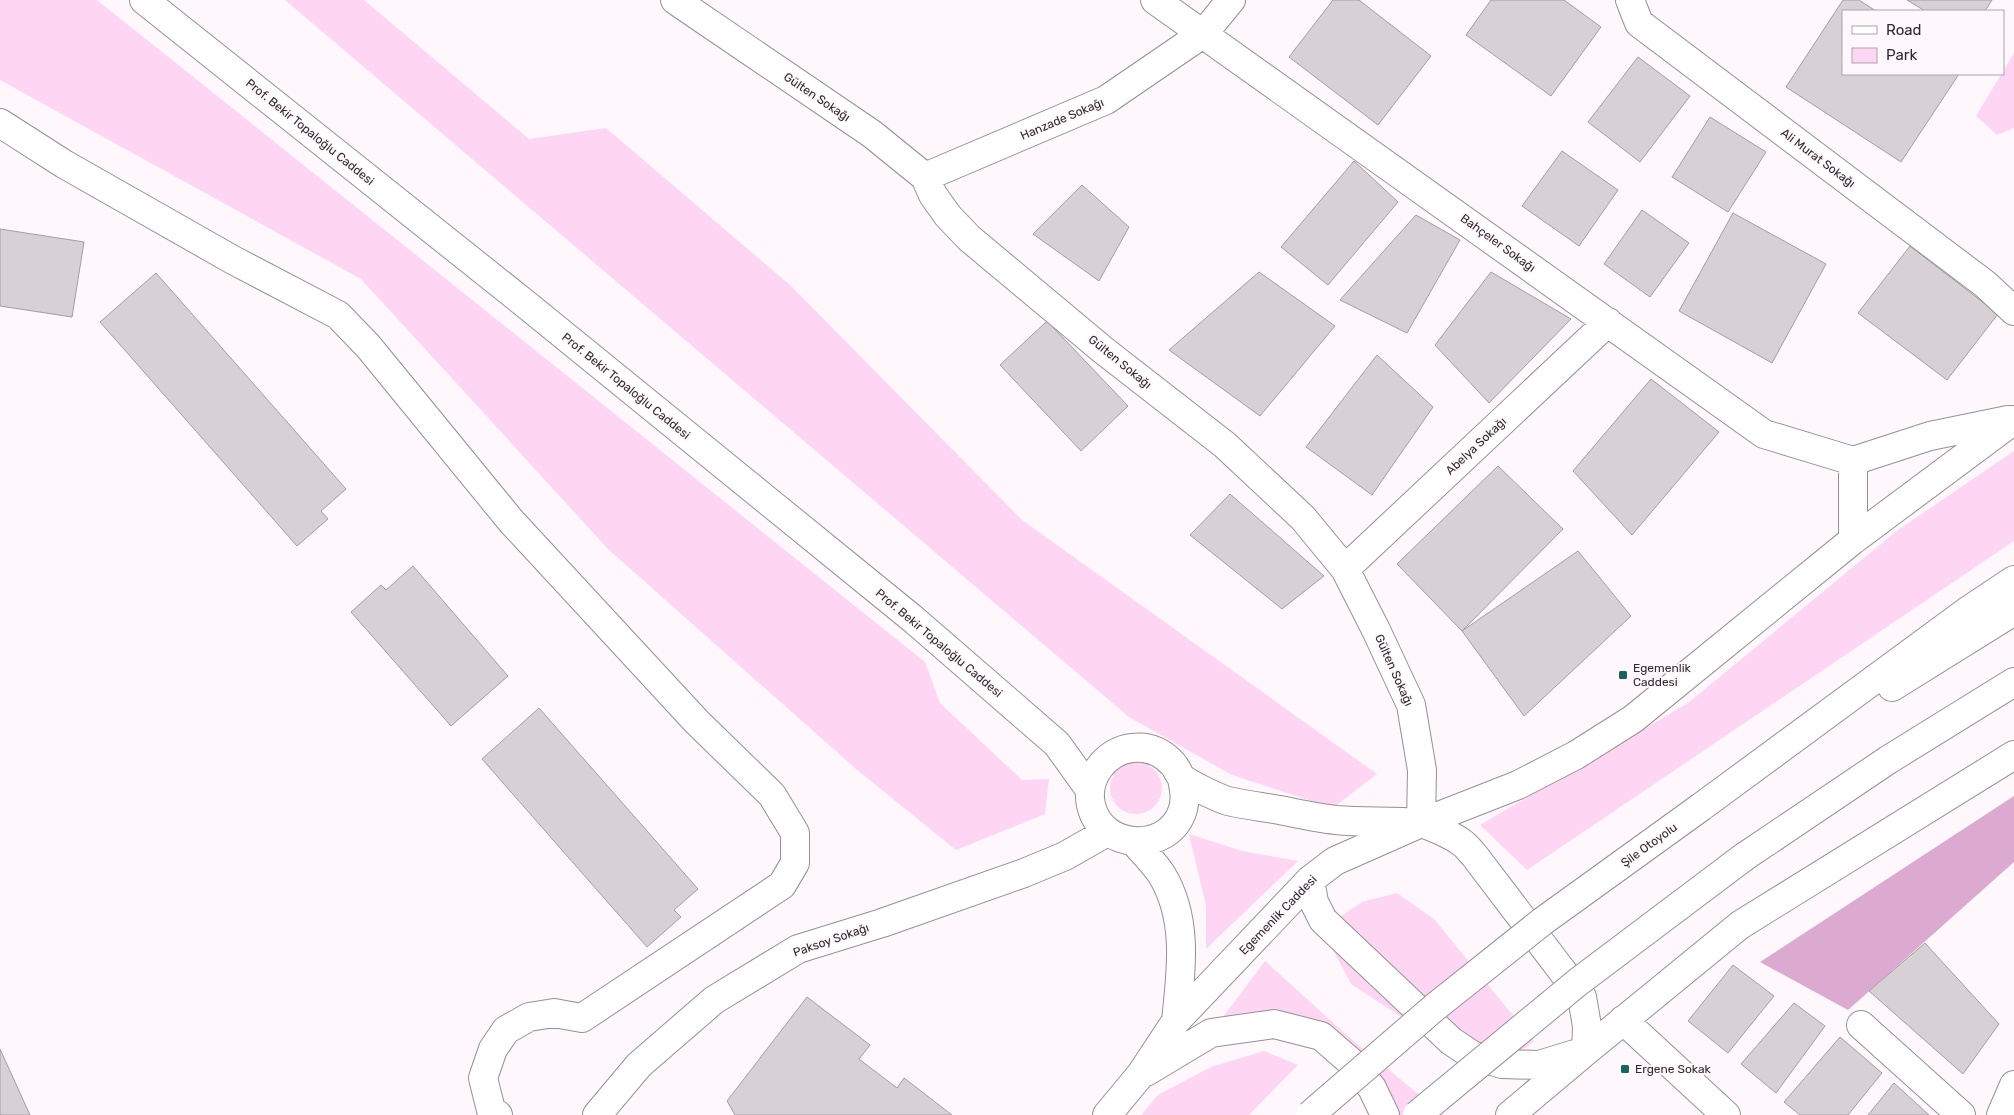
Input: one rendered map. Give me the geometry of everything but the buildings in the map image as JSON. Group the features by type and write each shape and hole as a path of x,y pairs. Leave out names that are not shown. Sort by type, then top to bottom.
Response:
{"main road":[{"name":"Prof. Bekir Topaloğlu Caddesi","path":"144,0 523,302 913,619 1057,744 1090,790"},
{"name":"Gülten Sokağı","path":"675,0 872,134 925,177 933,195 948,216 969,238 1103,350 1225,445 1303,518 1345,570 1411,705 1422,770 1422,823"},
{"name":"Bahçeler Sokağı","path":"1155,0 1204,33 1764,434 1853,461"},
{"name":"Hanzade Sokağı","path":"925,177 1106,100 1204,33 1231,0"},
{"name":"Ali Murat Sokağı","path":"1630,0 1639,23 1985,284 2014,311"},
{"path":"0,123 89,179 233,260 338,315 368,346 511,521 697,722 772,795 794,833 795,862 782,885 582,1018 554,1013 529,1017 506,1030 493,1049 483,1078 492,1110 498,1115"},
{"name":"Abelya Sokağı","path":"1345,570 1608,322"},
{"path":"1853,540 1853,461 1930,436 2014,419"},
{"name":"Egemenlik Caddesi","path":"1107,1115 1142,1074 1176,1021 1310,880 1336,861 1422,823 1518,786 1576,754 1633,719 1853,540 2014,419"},
{"path":"1701,807 1958,618 2014,580"},
{"name":"Şile Otoyolu","path":"1310,1115 1435,1007 1543,922 1701,807 2014,611"},
{"path":"1416,1115 1578,982 1744,857 1888,760 2014,682"},
{"path":"1131,748 1147,748 1161,754 1174,764 1182,779 1185,794 1183,809 1176,823 1164,834 1150,841 1135,843 1120,840 1107,832 1096,820 1091,805 1090,790 1094,775 1103,762 1116,753 1131,748"},
{"path":"1510,1115 1740,925 2014,755"},
{"path":"1182,779 1226,800 1337,820 1422,823 1460,841 1474,855 1582,997 1587,1026 1586,1051"},
{"name":"Paksoy Sokağı","path":"597,1115 639,1065 714,1000 798,949 882,923 1024,873 1066,856 1107,832"},
{"path":"1135,843 1162,875 1179,915 1182,964 1176,1021"},
{"path":"1310,880 1314,902 1324,920 1451,1041 1472,1055 1502,1064 1539,1065 1586,1051"},
{"path":"1623,1020 1726,1115"},
{"path":"1142,1074 1211,1033 1274,1024 1321,1036 1351,1062 1372,1088 1385,1115"},
{"path":"1861,1025 1961,1115"},
{"path":"2001,1115 2014,1085"}],"green space":[{"path":"0,0 97,0 925,662 940,703 1022,780 1049,779 1045,814 956,850 856,769 608,549 361,279 0,80"},
{"path":"285,0 364,0 529,139 606,128 791,286 1022,520 1377,774 1333,808 1232,775 1129,717"},
{"path":"2014,53 2014,128 1997,135 1976,116 2001,75 2004,75 2004,70"},
{"path":"2014,451 2014,541 1527,870 1480,825 1688,703 1898,530"},
{"path":"1131,762 1141,762 1155,769 1162,783 1162,793 1155,807 1141,814 1131,814 1121,810 1114,803 1110,793 1110,783 1114,773 1121,766"},
{"path":"1189,834 1242,851 1298,861 1206,949 1206,906"},
{"path":"1397,893 1434,919 1534,1041 1490,1075 1351,984 1330,944 1335,920 1362,902"},
{"path":"1265,961 1350,1038 1444,1115 1389,1115 1298,1030 1211,1033"},
{"path":"1264,1051 1298,1065 1249,1115 1141,1115 1158,1095 1211,1067"}],"shaded area":[{"path":"2014,796 2014,862 1848,1010 1760,962"}],"place":[{"name":"Egemenlik Caddesi","path":"1623,675"},
{"name":"Ergene Sokak","path":"1625,1069"}]}
